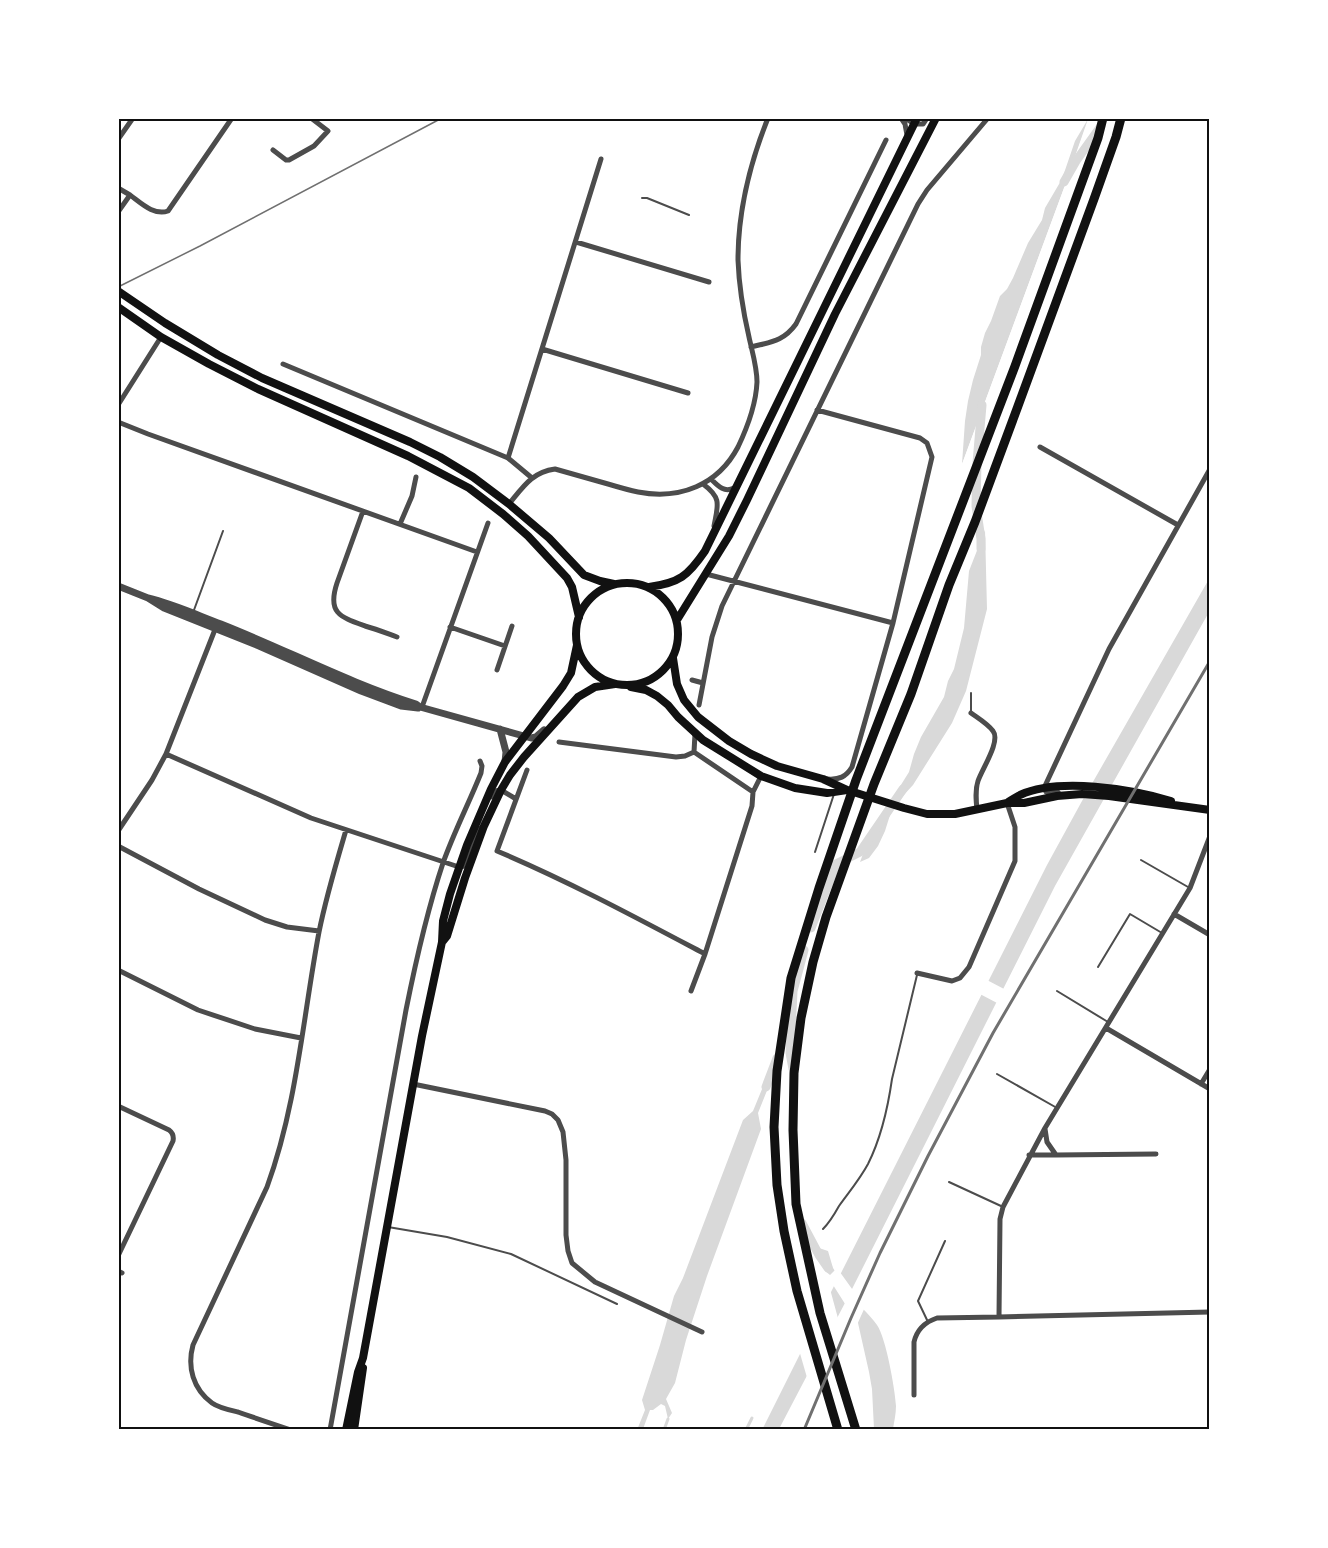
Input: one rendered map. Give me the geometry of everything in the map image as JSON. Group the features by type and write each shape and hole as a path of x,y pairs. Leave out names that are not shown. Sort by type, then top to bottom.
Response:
{"highway":[{"path":"838,1430 797,1291 777,1185 774,1127 777,1071 791,978 856,780 1015,366 1098,138 1103,118"},
{"path":"856,1430 820,1313 796,1204 793,1130 794,1073 801,1018 813,962 826,917 874,784 911,694 949,585 979,511 1094,199 1121,118"}],"main road":[{"path":"677,620 729,536 835,314 936,118"},
{"path":"649,587 665,585 690,572 705,551 915,122"},
{"path":"118,291 218,355 262,378 410,442 473,477 549,538 584,575 614,584 633,583 649,587 664,597 677,620 679,633 673,658 657,677 627,686"},
{"path":"121,308 161,337 209,364 258,389 408,456 469,488 528,536 567,578 572,587 579,617"},
{"path":"350,1430 359,1398 363,1358 427,1007 442,942 443,921 450,894 478,817 505,762 571,673 577,645 576,633 579,617 586,603 603,588 614,584"},
{"path":"577,645 583,660 600,678 615,684 646,690 657,696 695,735 760,776 795,788 827,793 847,790"},
{"path":"673,658 677,684 689,707 716,732 751,754 777,766 823,779 847,790 904,808 927,814 955,814 1007,802 1021,794 1044,788 1060,793 1158,800 1209,810"},
{"path":"442,942 447,936 484,826 510,775 578,697 595,687 615,684"},
{"path":"751,754 762,765 760,776"},
{"path":"1007,802 1024,803 1060,793"},
{"path":"350,1430 357,1372 363,1358"}],"street":[{"path":"118,138 133,118"},
{"path":"118,188 155,212 168,211 232,118"},
{"path":"273,150 289,160 314,146 328,131 311,118"},
{"path":"509,504 532,478 545,470 555,469 638,492 656,494 694,489 711,479 727,464 749,422 756,396 757,380 740,292 739,232 752,165 768,118"},
{"path":"903,118 922,124 927,118"},
{"path":"903,118 907,132 906,140"},
{"path":"699,705 719,612 816,410 918,204 927,190 988,118"},
{"path":"751,347 777,341 786,336 796,324 886,140"},
{"path":"508,458 601,159"},
{"path":"118,212 130,195"},
{"path":"576,242 709,282"},
{"path":"118,405 161,337"},
{"path":"542,349 688,393"},
{"path":"283,364 508,458 532,478"},
{"path":"816,410 920,438 927,443 932,457 893,623 852,767 843,778 823,779"},
{"path":"118,422 477,552"},
{"path":"1040,447 1178,525"},
{"path":"1044,788 1109,649 1209,469"},
{"path":"400,524 412,496 416,477"},
{"path":"711,479 724,490 734,488 738,484"},
{"path":"703,484 715,494 717,500 712,537"},
{"path":"363,511 337,583 333,601 341,616 397,637"},
{"path":"421,707 488,523"},
{"path":"706,574 893,623"},
{"path":"118,586 148,598 164,608 193,616 400,706 421,707 531,738 536,737 568,704 578,697"},
{"path":"118,831 152,780 166,754 216,626"},
{"path":"497,670 512,626"},
{"path":"450,627 505,646"},
{"path":"692,680 704,682"},
{"path":"971,713 993,731 996,737 978,782 977,810"},
{"path":"500,729 506,752 505,762"},
{"path":"694,752 695,735"},
{"path":"559,742 676,757 694,752"},
{"path":"694,752 753,792"},
{"path":"166,754 311,818 459,867 465,866 478,828 484,826"},
{"path":"330,1430 418,952 444,862 481,773 480,761"},
{"path":"852,767 853,779 859,793"},
{"path":"527,770 497,851 623,911 705,954"},
{"path":"691,991 705,954 752,806 753,792 760,776"},
{"path":"478,817 484,816 495,790 501,790 516,799"},
{"path":"917,973 952,981 960,978 969,967 1015,861 1015,827 1007,802"},
{"path":"291,1430 214,1405 196,1386 190,1366 190,1355 275,1166 289,1109 328,887 346,830"},
{"path":"999,1317 1000,1219 1003,1207 1029,1155 1190,888 1209,836"},
{"path":"118,846 199,889 265,920 287,927 319,931"},
{"path":"1174,914 1209,935"},
{"path":"118,970 198,1010 255,1029 301,1038"},
{"path":"1107,1025 1209,1089"},
{"path":"1201,1084 1209,1069"},
{"path":"413,1084 552,1114 558,1120 563,1132 566,1160 566,1235 572,1263 595,1282 702,1332"},
{"path":"118,1106 169,1130 174,1136 118,1256"},
{"path":"1045,1128 1047,1142 1056,1155"},
{"path":"1029,1155 1156,1154"},
{"path":"914,1395 914,1342 918,1331 937,1318 1209,1312"}],"lane":[{"path":"642,198 689,215"},
{"path":"193,616 223,531"},
{"path":"971,693 971,713"},
{"path":"815,852 834,793"},
{"path":"1141,860 1190,888"},
{"path":"1098,967 1130,914 1162,933"},
{"path":"824,1229 864,1170 875,1148 890,1094 917,973"},
{"path":"1057,991 1107,1025"},
{"path":"997,1074 1057,1108"},
{"path":"949,1182 1003,1207"},
{"path":"387,1227 447,1237 511,1254 617,1304"},
{"path":"928,1322 918,1301 945,1241"}],"shaded area":[{"path":"1088,119 962,464 968,401 985,333 1000,296 1013,278 1028,243 1042,220 1045,208 1062,179 1075,141"},
{"path":"985,530 987,609 966,691 952,723 913,785 901,798 894,796 909,772 921,737 944,697 954,669 964,628 969,571"},
{"path":"1209,579 1209,612 1055,886 850,1293 877,1325 884,1341 895,1398 893,1429 874,1429 869,1372 858,1323 846,1301 779,1429 762,1430 835,1284 825,1271 819,1248 828,1251 833,1268 839,1277 1047,865"},
{"path":"884,813 890,815 878,846 869,858 860,862 873,827"},
{"path":"767,1077 772,1078 758,1113 761,1129 707,1276 675,1383 666,1399 672,1413 668,1419 665,1406 661,1404 650,1410 643,1429 637,1430 645,1410 642,1400 674,1296 683,1278 743,1120 753,1111"}],"pier":[{"path":"1089,118 1091,120 1067,189 964,465 961,467 1064,188"},
{"path":"985,979 1006,990 999,1004 978,993"},
{"path":"837,1268 865,1307 856,1327 847,1307 828,1277"},
{"path":"830,1289 839,1322 808,1381 799,1350"}],"waterway":[{"path":"1064,182 1101,126"},
{"path":"981,549 976,506 982,405"},
{"path":"811,928 836,864 860,852 903,789"},
{"path":"793,1069 790,1053 793,991 804,950"},
{"path":"766,1087 777,1058"},
{"path":"802,1223 828,1268"},
{"path":"746,1430 752,1418"},
{"path":"664,1430 668,1419"}],"tram line":[{"path":"118,287 442,118"}],"railway":[{"path":"804,1430 880,1253 928,1156 993,1033 1210,661"}]}
